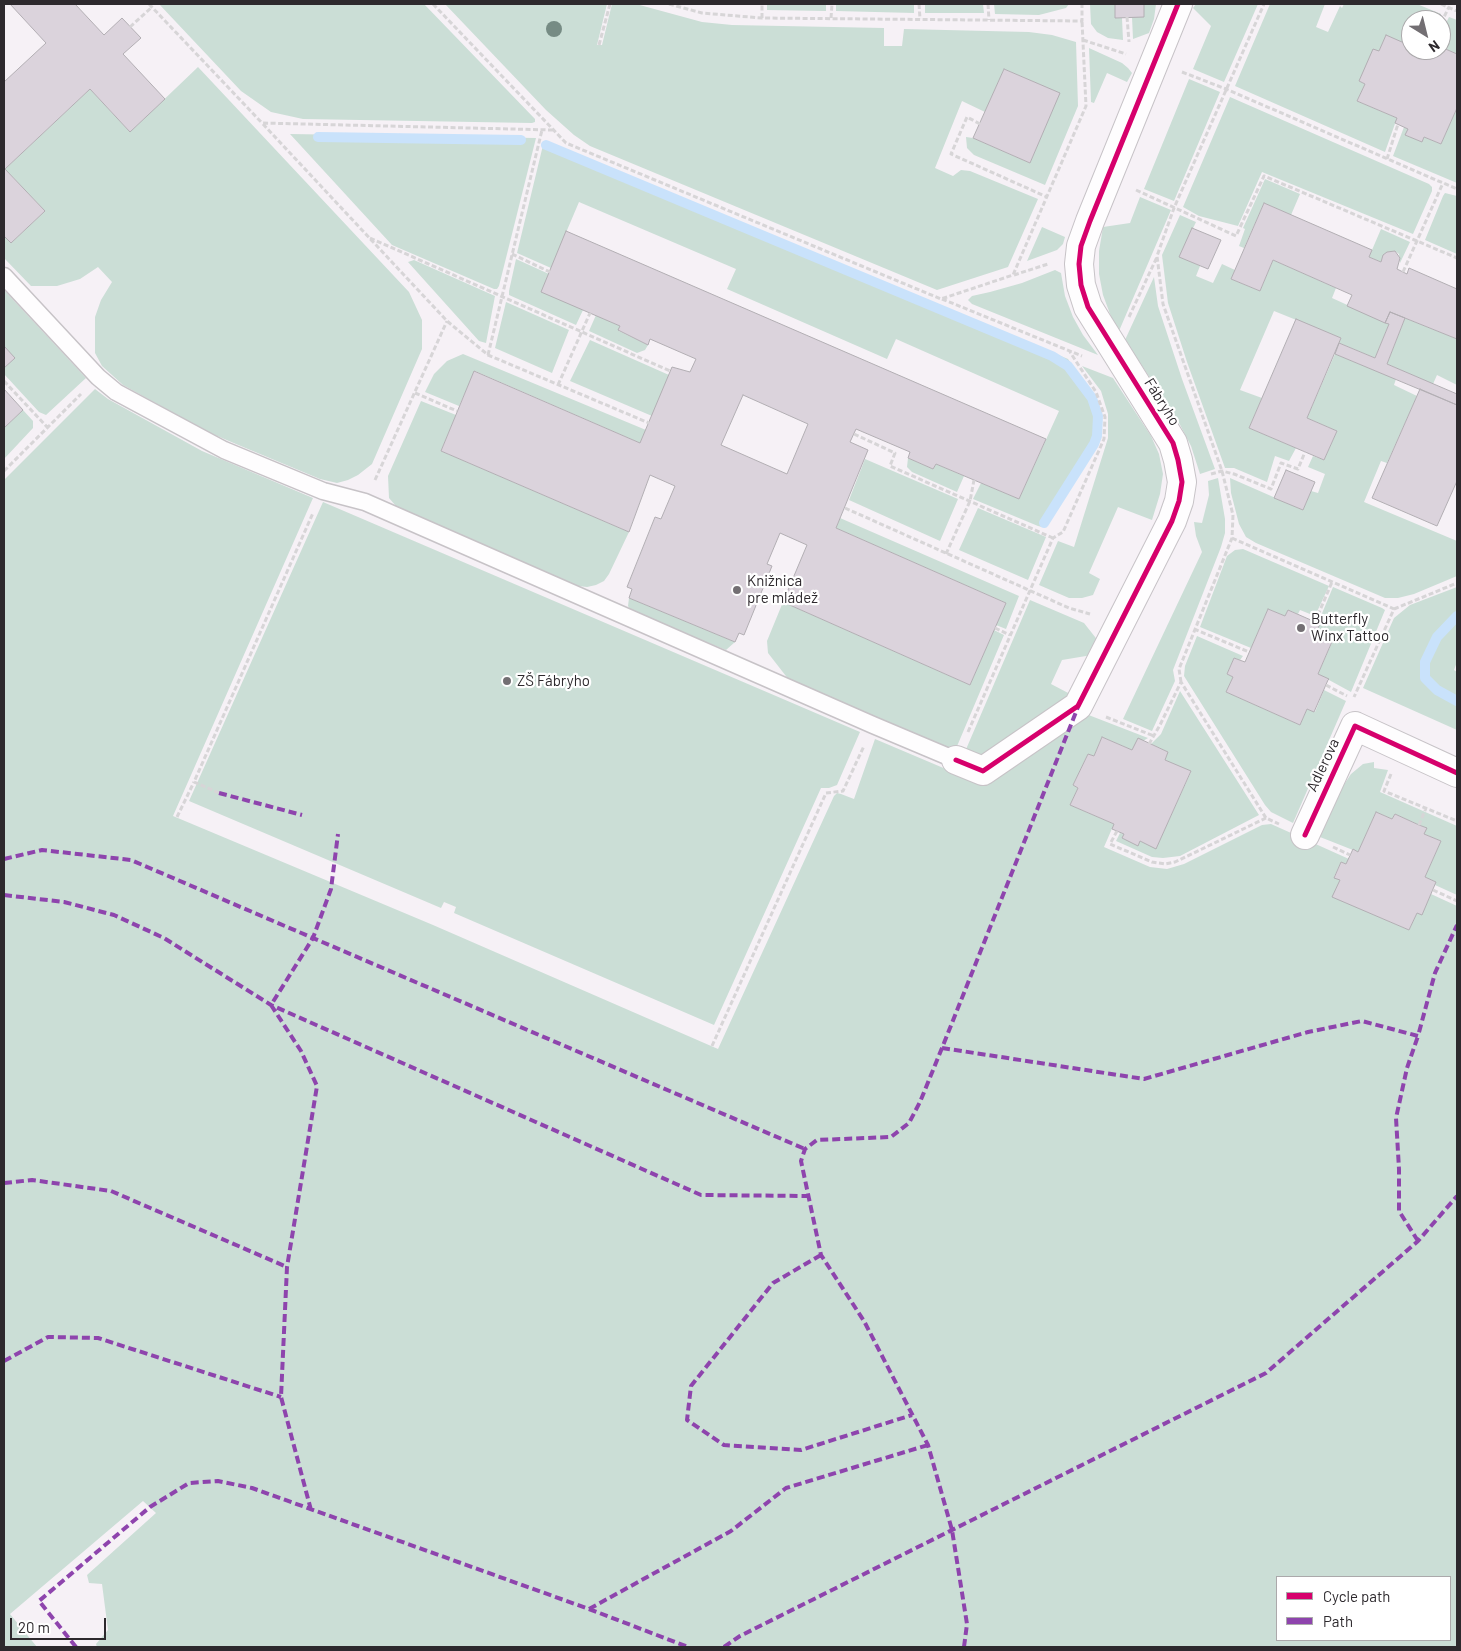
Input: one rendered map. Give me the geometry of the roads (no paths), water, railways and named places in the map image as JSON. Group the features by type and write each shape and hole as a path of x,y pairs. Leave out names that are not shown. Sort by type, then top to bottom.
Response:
{"street":[{"name":"Fábryho","path":"956,760 983,771 1078,706 1172,521 1179,501 1182,482 1178,460 1168,435 1088,307 1081,285 1079,264 1084,238 1178,4"},
{"name":"Adlerova","path":"1316,840 1354,726 1457,773"}],"lane":[{"path":"4,276 98,377 116,392 224,450 323,490 365,502 956,760"}],"waterway":[{"path":"318,137 521,140"},
{"path":"546,145 1052,356 1068,366 1092,398 1098,416 1097,436 1094,444 1044,523"},
{"path":"1457,616 1437,637 1425,662 1425,678 1437,690 1457,701"}],"place":[{"name":"Knižnica pre mládež","path":"737,590"},
{"name":"Butterfly Winx Tattoo","path":"1301,628"},
{"name":"ZŠ Fábryho","path":"507,681"}]}
